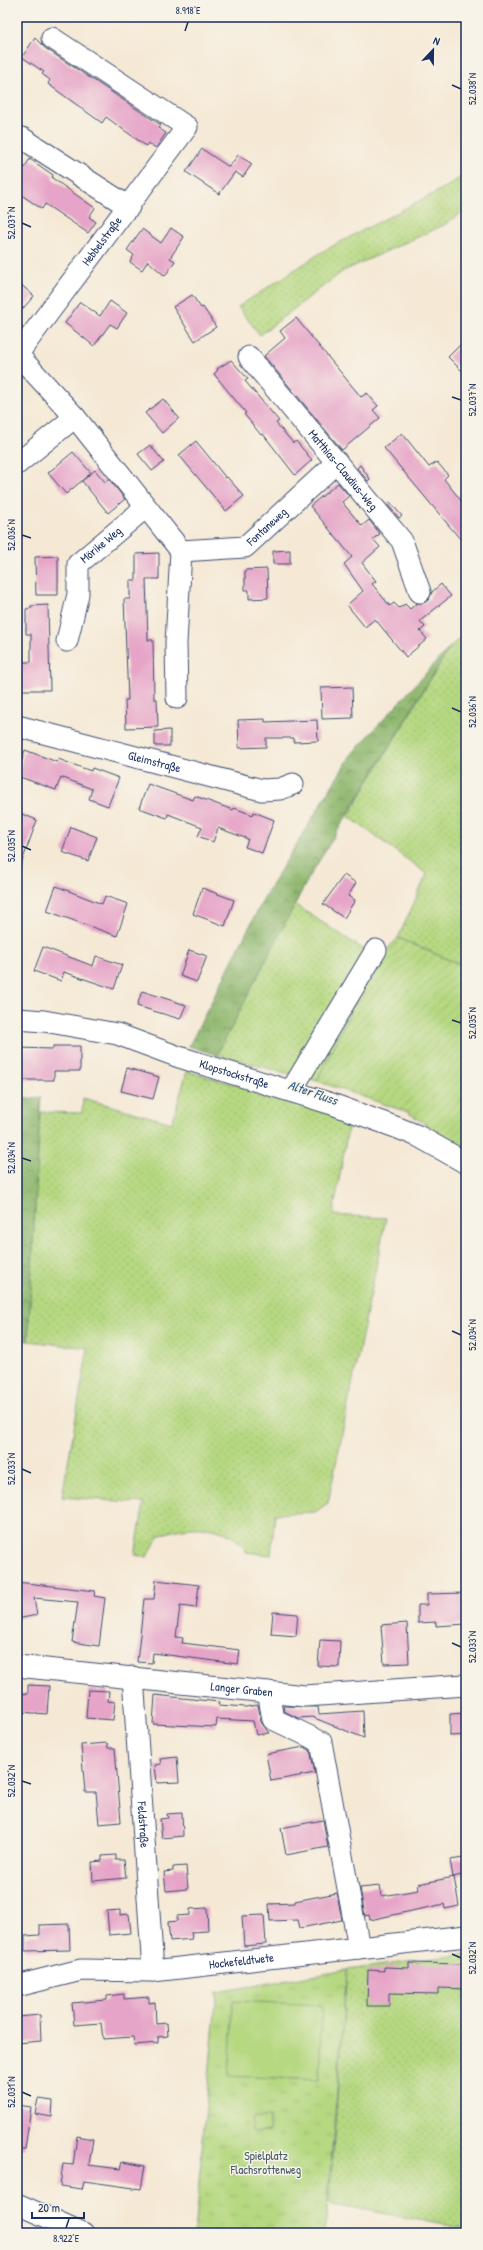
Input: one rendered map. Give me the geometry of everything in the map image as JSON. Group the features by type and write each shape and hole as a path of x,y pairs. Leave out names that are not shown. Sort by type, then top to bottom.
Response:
{"street":[{"name":"Hebbelstraße","path":"52,38 187,128 17,354 75,417"},
{"path":"22,138 129,207"},
{"name":"Matthias-Claudius-Weg","path":"249,357 402,541 420,592"},
{"path":"17,464 75,417 180,551 176,643 177,698"},
{"name":"Fontaneweg","path":"180,551 245,546 337,462"},
{"name":"Mörike Weg","path":"67,641 78,594 78,564 146,507"},
{"name":"Gleimstraße","path":"17,726 262,790 280,789 293,784"},
{"path":"291,1091 376,950"},
{"name":"Klopstockstraße","path":"17,1019 44,1021 117,1034 179,1057 291,1091 418,1136 466,1163"},
{"name":"Langer Graben","path":"17,1666 305,1696 466,1685"},
{"name":"Feldstraße","path":"133,1677 153,1971"},
{"path":"268,1692 273,1718 321,1742 359,1948"},
{"name":"Hockefeldtwete","path":"17,1986 81,1970 153,1971 466,1936"},
{"path":"17,2204 83,2233"}],"green space":[{"path":"466,174 466,209 444,225 343,271 260,335 238,307 325,250 446,187"},
{"path":"466,632 466,967 398,938 427,874 348,816 450,647"},
{"path":"450,647 308,879 217,1055 189,1046 266,894 351,755"},
{"path":"294,904 366,951 375,961 317,1081 217,1055"},
{"path":"398,938 466,967 466,1150 407,1112 317,1081 375,961"},
{"path":"187,1071 350,1117 333,1215 386,1218 328,1503 315,1512 275,1514 271,1555 246,1552 239,1542 230,1535 219,1531 207,1528 194,1528 181,1529 159,1536 147,1557 135,1555 144,1503 62,1497 88,1348 28,1341 40,1112 82,1113 83,1098 172,1123"},
{"path":"41,1097 28,1341 17,1340 17,1100"},
{"path":"466,1954 466,2229 329,2203 347,1970"},
{"name":"Spielplatz Flachsrottenweg","path":"347,1970 325,2233 194,2233 217,1992"},
{"path":"233,2001 322,2005 319,2080 229,2076"},
{"path":"252,2118 269,2118 269,2131 253,2132"}],"building":[{"path":"35,38 45,48 161,125 158,128 166,133 156,148 148,143 146,146 106,117 102,123 48,84 50,80 42,74 44,72 22,57"},
{"path":"202,149 229,167 238,155 252,164 243,177 235,172 219,194 186,172"},
{"path":"30,159 53,175 52,178 95,208 89,217 96,222 88,233 45,204 42,209 17,192 17,178"},
{"path":"171,228 184,237 170,258 175,261 165,276 148,261 142,270 130,262 134,255 127,250 142,229 161,243"},
{"path":"17,281 34,296 17,315"},
{"path":"192,295 201,308 203,307 216,327 195,341 173,307"},
{"path":"110,301 127,313 117,328 110,324 94,346 65,323 80,302 100,316"},
{"path":"296,318 361,397 367,393 378,406 373,410 380,418 342,450 264,356 285,338 280,331"},
{"path":"466,339 466,375 448,357"},
{"path":"231,360 248,379 245,381 279,421 276,423 293,443 296,441 312,460 295,475 263,434 261,435 244,414 246,413 214,374 218,370 217,369"},
{"path":"163,399 179,418 162,433 145,413"},
{"path":"402,433 429,467 437,462 448,475 444,479 466,507 466,546 384,448"},
{"path":"196,441 226,478 227,477 244,496 226,511 179,455"},
{"path":"150,445 164,462 152,471 138,454"},
{"path":"73,452 91,473 66,494 48,473"},
{"path":"360,465 370,479 368,481 357,468"},
{"path":"95,470 105,482 109,479 125,499 108,513 82,481"},
{"path":"338,483 349,496 342,502 362,526 369,520 380,534 373,539 380,547 362,563 376,581 372,584 390,606 394,603 399,608 405,604 410,609 417,603 424,603 429,599 432,592 441,584 451,596 420,621 425,627 420,631 427,639 406,657 375,619 365,627 347,605 363,591 344,564 352,557 310,506"},
{"path":"390,502 402,516 399,518 387,504"},
{"path":"290,550 290,564 273,564 273,551"},
{"path":"159,553 159,579 146,579 148,640 153,640 154,699 157,699 158,727 126,728 125,700 128,700 124,599 130,599 130,580 136,580 136,554"},
{"path":"58,556 58,595 36,595 35,557"},
{"path":"267,569 268,598 249,599 249,590 245,590 245,570"},
{"path":"48,605 50,690 21,690 20,662 31,662 31,634 26,634 26,609 31,608 31,606"},
{"path":"352,687 353,718 322,719 321,688"},
{"path":"265,719 265,722 317,720 318,741 294,742 294,738 266,738 266,747 239,748 238,720"},
{"path":"170,730 170,746 155,746 155,731"},
{"path":"25,750 57,762 58,759 91,771 92,768 119,778 108,806 89,799 92,789 61,777 56,790 17,776"},
{"path":"148,784 193,800 195,796 233,810 234,808 253,815 254,812 274,820 262,853 245,847 248,839 218,828 213,842 198,836 202,827 168,814 167,818 139,808"},
{"path":"17,812 37,820 19,870 17,870"},
{"path":"71,827 97,837 88,861 62,852"},
{"path":"344,875 356,883 348,896 355,900 344,918 323,904"},
{"path":"56,886 102,904 105,896 128,904 117,936 47,911"},
{"path":"202,888 234,900 225,926 193,914"},
{"path":"43,947 93,966 96,956 122,965 114,989 64,972 61,981 34,971"},
{"path":"189,950 207,956 197,982 180,976"},
{"path":"142,991 186,1005 180,1019 137,1006"},
{"path":"53,1046 80,1046 80,1071 54,1071 54,1080 17,1080 17,1048 53,1049"},
{"path":"127,1068 159,1077 153,1099 121,1091"},
{"path":"156,1580 199,1585 196,1608 180,1606 176,1637 183,1638 182,1643 240,1650 238,1664 153,1653 152,1663 137,1662 144,1599 154,1599"},
{"path":"17,1582 95,1591 94,1596 105,1598 99,1646 72,1642 78,1602 34,1598 37,1615 17,1619"},
{"path":"466,1593 466,1624 436,1626 436,1622 418,1623 418,1605 427,1605 427,1594"},
{"path":"273,1612 298,1614 296,1636 271,1634"},
{"path":"407,1623 409,1663 384,1664 381,1625"},
{"path":"320,1640 340,1641 339,1667 318,1666"},
{"path":"28,1685 49,1686 47,1714 19,1712 20,1693 28,1694"},
{"path":"88,1690 109,1691 108,1701 115,1702 113,1720 86,1718"},
{"path":"155,1695 219,1702 218,1705 246,1707 258,1705 261,1722 269,1733 256,1735 253,1721 217,1719 216,1727 153,1724"},
{"path":"283,1706 318,1707 319,1714 363,1711 364,1738 312,1717 298,1718 284,1711"},
{"path":"466,1713 466,1735 450,1736 450,1714"},
{"path":"107,1743 108,1748 115,1748 121,1822 99,1824 96,1792 85,1792 81,1745"},
{"path":"304,1747 310,1750 315,1773 271,1781 266,1754"},
{"path":"177,1757 179,1782 157,1783 155,1765 161,1764 160,1759"},
{"path":"182,1813 183,1836 162,1838 160,1819 168,1818 167,1814"},
{"path":"323,1820 328,1847 286,1855 281,1828"},
{"path":"116,1855 116,1860 124,1860 126,1878 93,1881 92,1862 102,1861 102,1856"},
{"path":"464,1858 466,1874 453,1877 450,1860"},
{"path":"186,1866 188,1889 166,1891 164,1872 173,1871 173,1867"},
{"path":"454,1877 459,1906 445,1909 444,1904 370,1920 369,1915 365,1916 360,1888 380,1886 382,1896 419,1890 418,1884"},
{"path":"337,1893 342,1920 300,1928 298,1920 270,1921 269,1904 295,1903 295,1901"},
{"path":"207,1908 208,1931 191,1932 192,1939 170,1941 168,1922 177,1921 177,1916 190,1915 190,1909"},
{"path":"120,1910 120,1915 129,1914 131,1933 109,1935 107,1911"},
{"path":"264,1915 266,1944 244,1946 242,1916"},
{"path":"69,1924 70,1950 25,1951 25,1936 40,1935 40,1925"},
{"path":"409,1963 466,1964 466,1989 438,1988 438,1994 389,1993 389,2006 367,2006 368,1970 384,1971 384,1967 409,1968"},
{"path":"124,1994 124,1999 149,1997 149,2003 155,2002 156,2024 167,2023 168,2036 158,2037 158,2043 134,2045 133,2037 103,2039 101,2023 74,2025 72,2003 107,2000 107,1996"},
{"path":"40,2015 41,2041 17,2043 17,2017"},
{"path":"38,2099 53,2101 52,2117 35,2114"},
{"path":"17,2105 31,2107 25,2149 17,2149"},
{"path":"77,2136 93,2139 89,2165 120,2169 122,2162 145,2166 141,2189 84,2181 82,2189 60,2186 63,2164 73,2165"}],"water label":[{"name":"Alter Fluss","path":"313,1092"}]}
